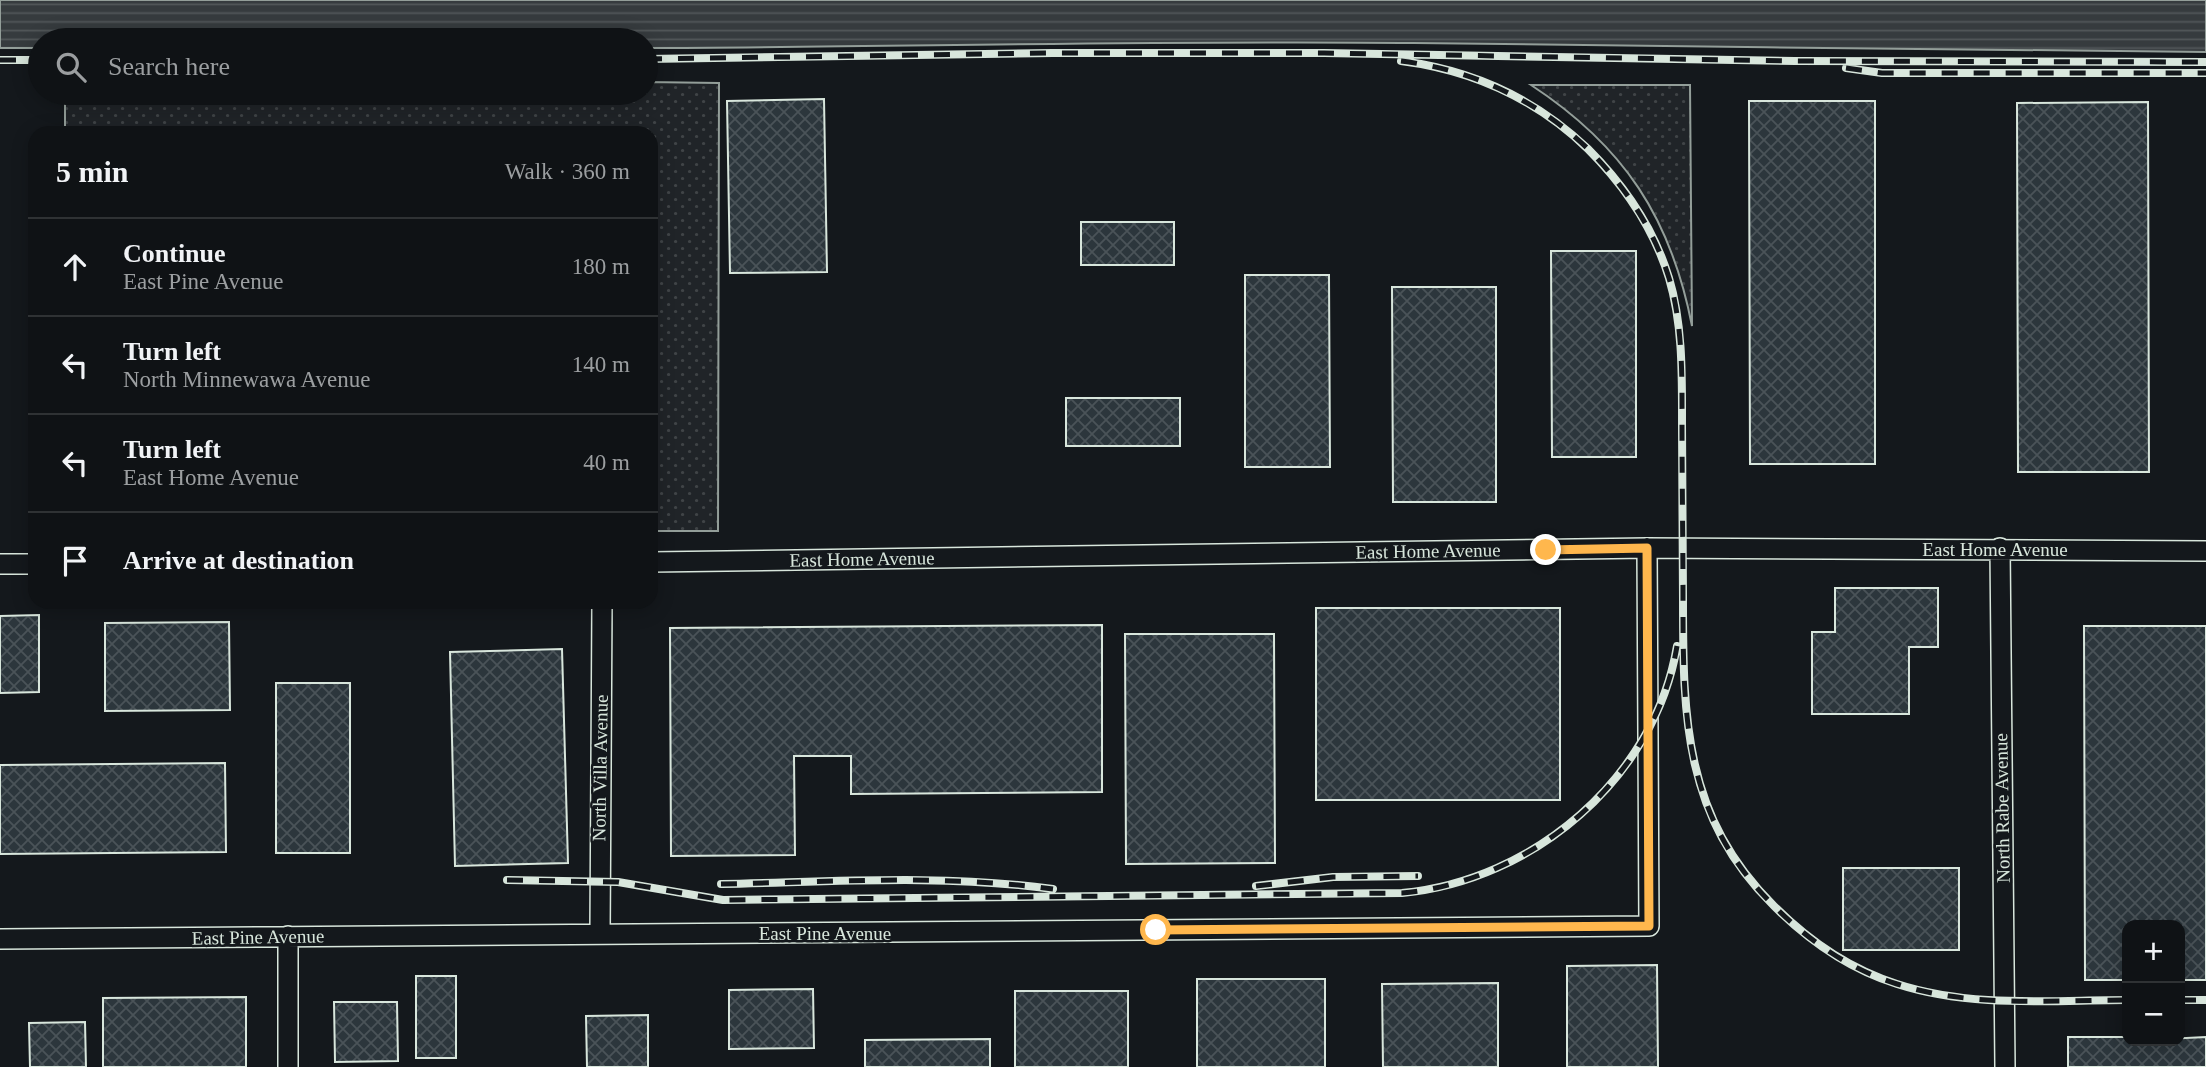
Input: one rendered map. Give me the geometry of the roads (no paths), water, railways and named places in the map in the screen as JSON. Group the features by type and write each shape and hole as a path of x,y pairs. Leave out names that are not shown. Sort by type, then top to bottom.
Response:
{"street":[{"name":"East Home Avenue","path":"658,562 1647,548 2206,551"},
{"name":"East Pine Avenue","path":"0,939 1649,926 1647,548"},
{"name":"North Rabe Avenue","path":"2000,548 2005,1067"},
{"path":"0,564 28,564"},
{"name":"North Villa Avenue","path":"600,934 602,609"},
{"path":"288,936 288,1067"}],"railway":[{"path":"658,59 1053,53 1324,53 1795,61 2206,62"},
{"path":"0,60 28,60"},
{"path":"1401,61 1427,65 1478,80 1547,115 1601,163 1636,209 1663,260 1674,296 1681,351 1683,643 1688,725 1695,764 1706,801 1722,837 1744,872 1801,931 1846,962 1879,978 1925,992 1982,1000 2122,1000"},
{"path":"1846,68 1882,73 2206,73"},
{"path":"507,880 618,882 723,900 1402,893 1451,884 1497,868 1541,844 1580,814 1615,779 1643,739 1664,694 1677,646"},
{"path":"1256,886 1333,877 1418,876"},
{"path":"721,884 929,880 1053,889"},
{"path":"2185,1000 2206,1000"}]}
